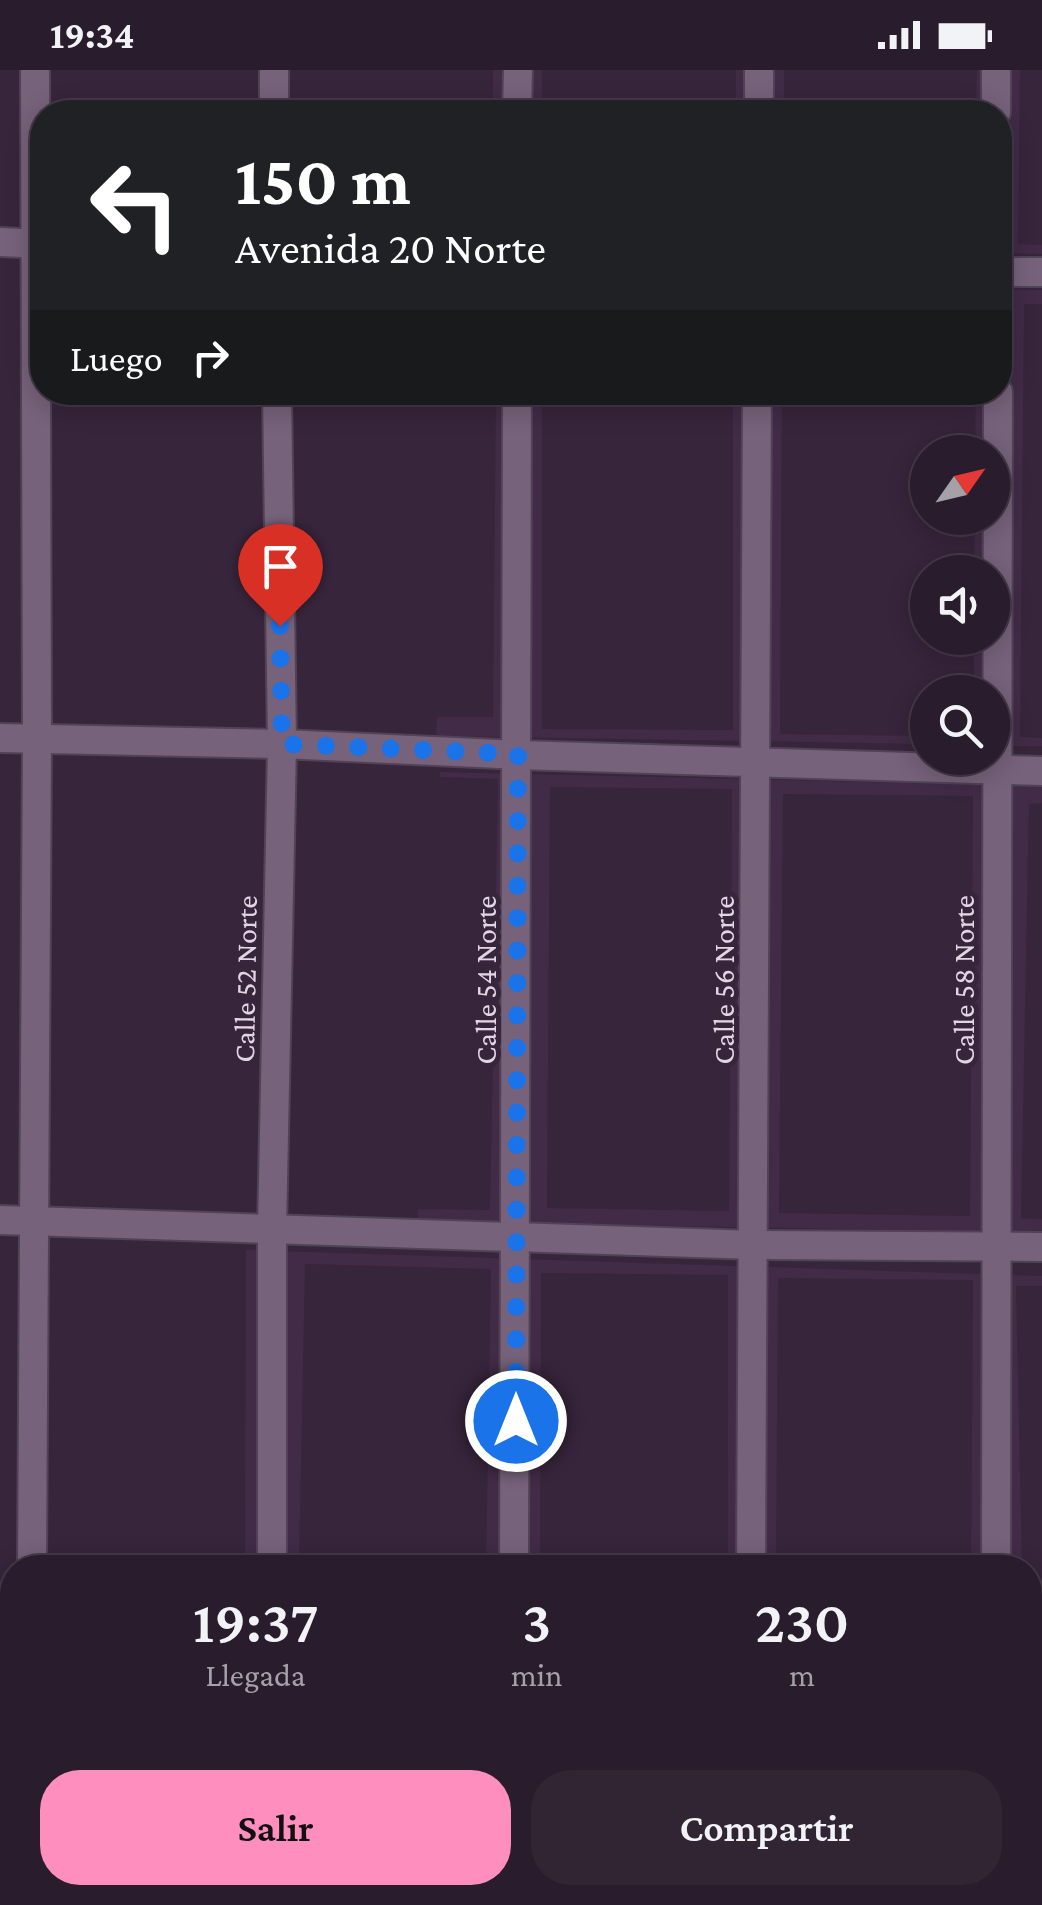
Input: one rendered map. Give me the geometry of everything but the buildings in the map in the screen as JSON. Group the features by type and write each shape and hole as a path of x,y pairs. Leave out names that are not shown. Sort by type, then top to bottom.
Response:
{"street":[{"path":"35,70 36,100"},
{"path":"274,70 274,100"},
{"path":"518,70 518,100"},
{"path":"759,70 759,100"},
{"path":"996,70 996,100"},
{"path":"0,242 30,243"},
{"path":"1012,272 1042,272"},
{"path":"32,1555 38,405"},
{"name":"Calle 52 Norte","path":"272,1555 272,1230 282,744 278,405"},
{"name":"Calle 54 Norte","path":"514,1555 518,405"},
{"name":"Calle 56 Norte","path":"751,1555 757,405"},
{"name":"Calle 58 Norte","path":"997,675 998,405"},
{"path":"0,738 282,744 910,767"},
{"path":"1010,770 1042,771"},
{"name":"Calle 58 Norte","path":"996,1555 997,775"},
{"path":"0,1220 754,1245 1042,1247"}],"shaded area":[{"path":"493,70 542,70 542,100 493,100"},
{"path":"736,70 784,70 784,100 736,100"},
{"path":"977,70 1020,70 1018,244 1042,245 1042,254 1012,253 1012,100 976,100"},
{"path":"1012,289 1042,290 1042,304 1024,304 1020,737 1042,738 1042,746 1010,746 1010,675 974,675 974,655 1010,655 1010,555 974,555 975,535 1010,535 1010,435 975,435 976,405 1012,405"},
{"path":"496,405 542,405 542,729 733,730 733,405 782,405 780,734 910,736 910,744 436,736 437,717 493,717"},
{"path":"440,772 1042,786 1042,803 1029,804 1021,1218 1042,1219 1042,1233 418,1221 418,1209 490,1210 498,779 440,777","holes":["550,787 732,789 729,1211 547,1208","783,794 973,796 970,1216 779,1213"]},
{"path":"246,1250 1042,1276 1042,1286 1016,1286 1022,1555 971,1555 973,1280 778,1278 776,1555 728,1555 728,1275 541,1273 540,1555 486,1555 491,1269 305,1264 299,1555 245,1555"}],"route":[{"path":"280,626 282,744 518,754 516,1421"}]}
